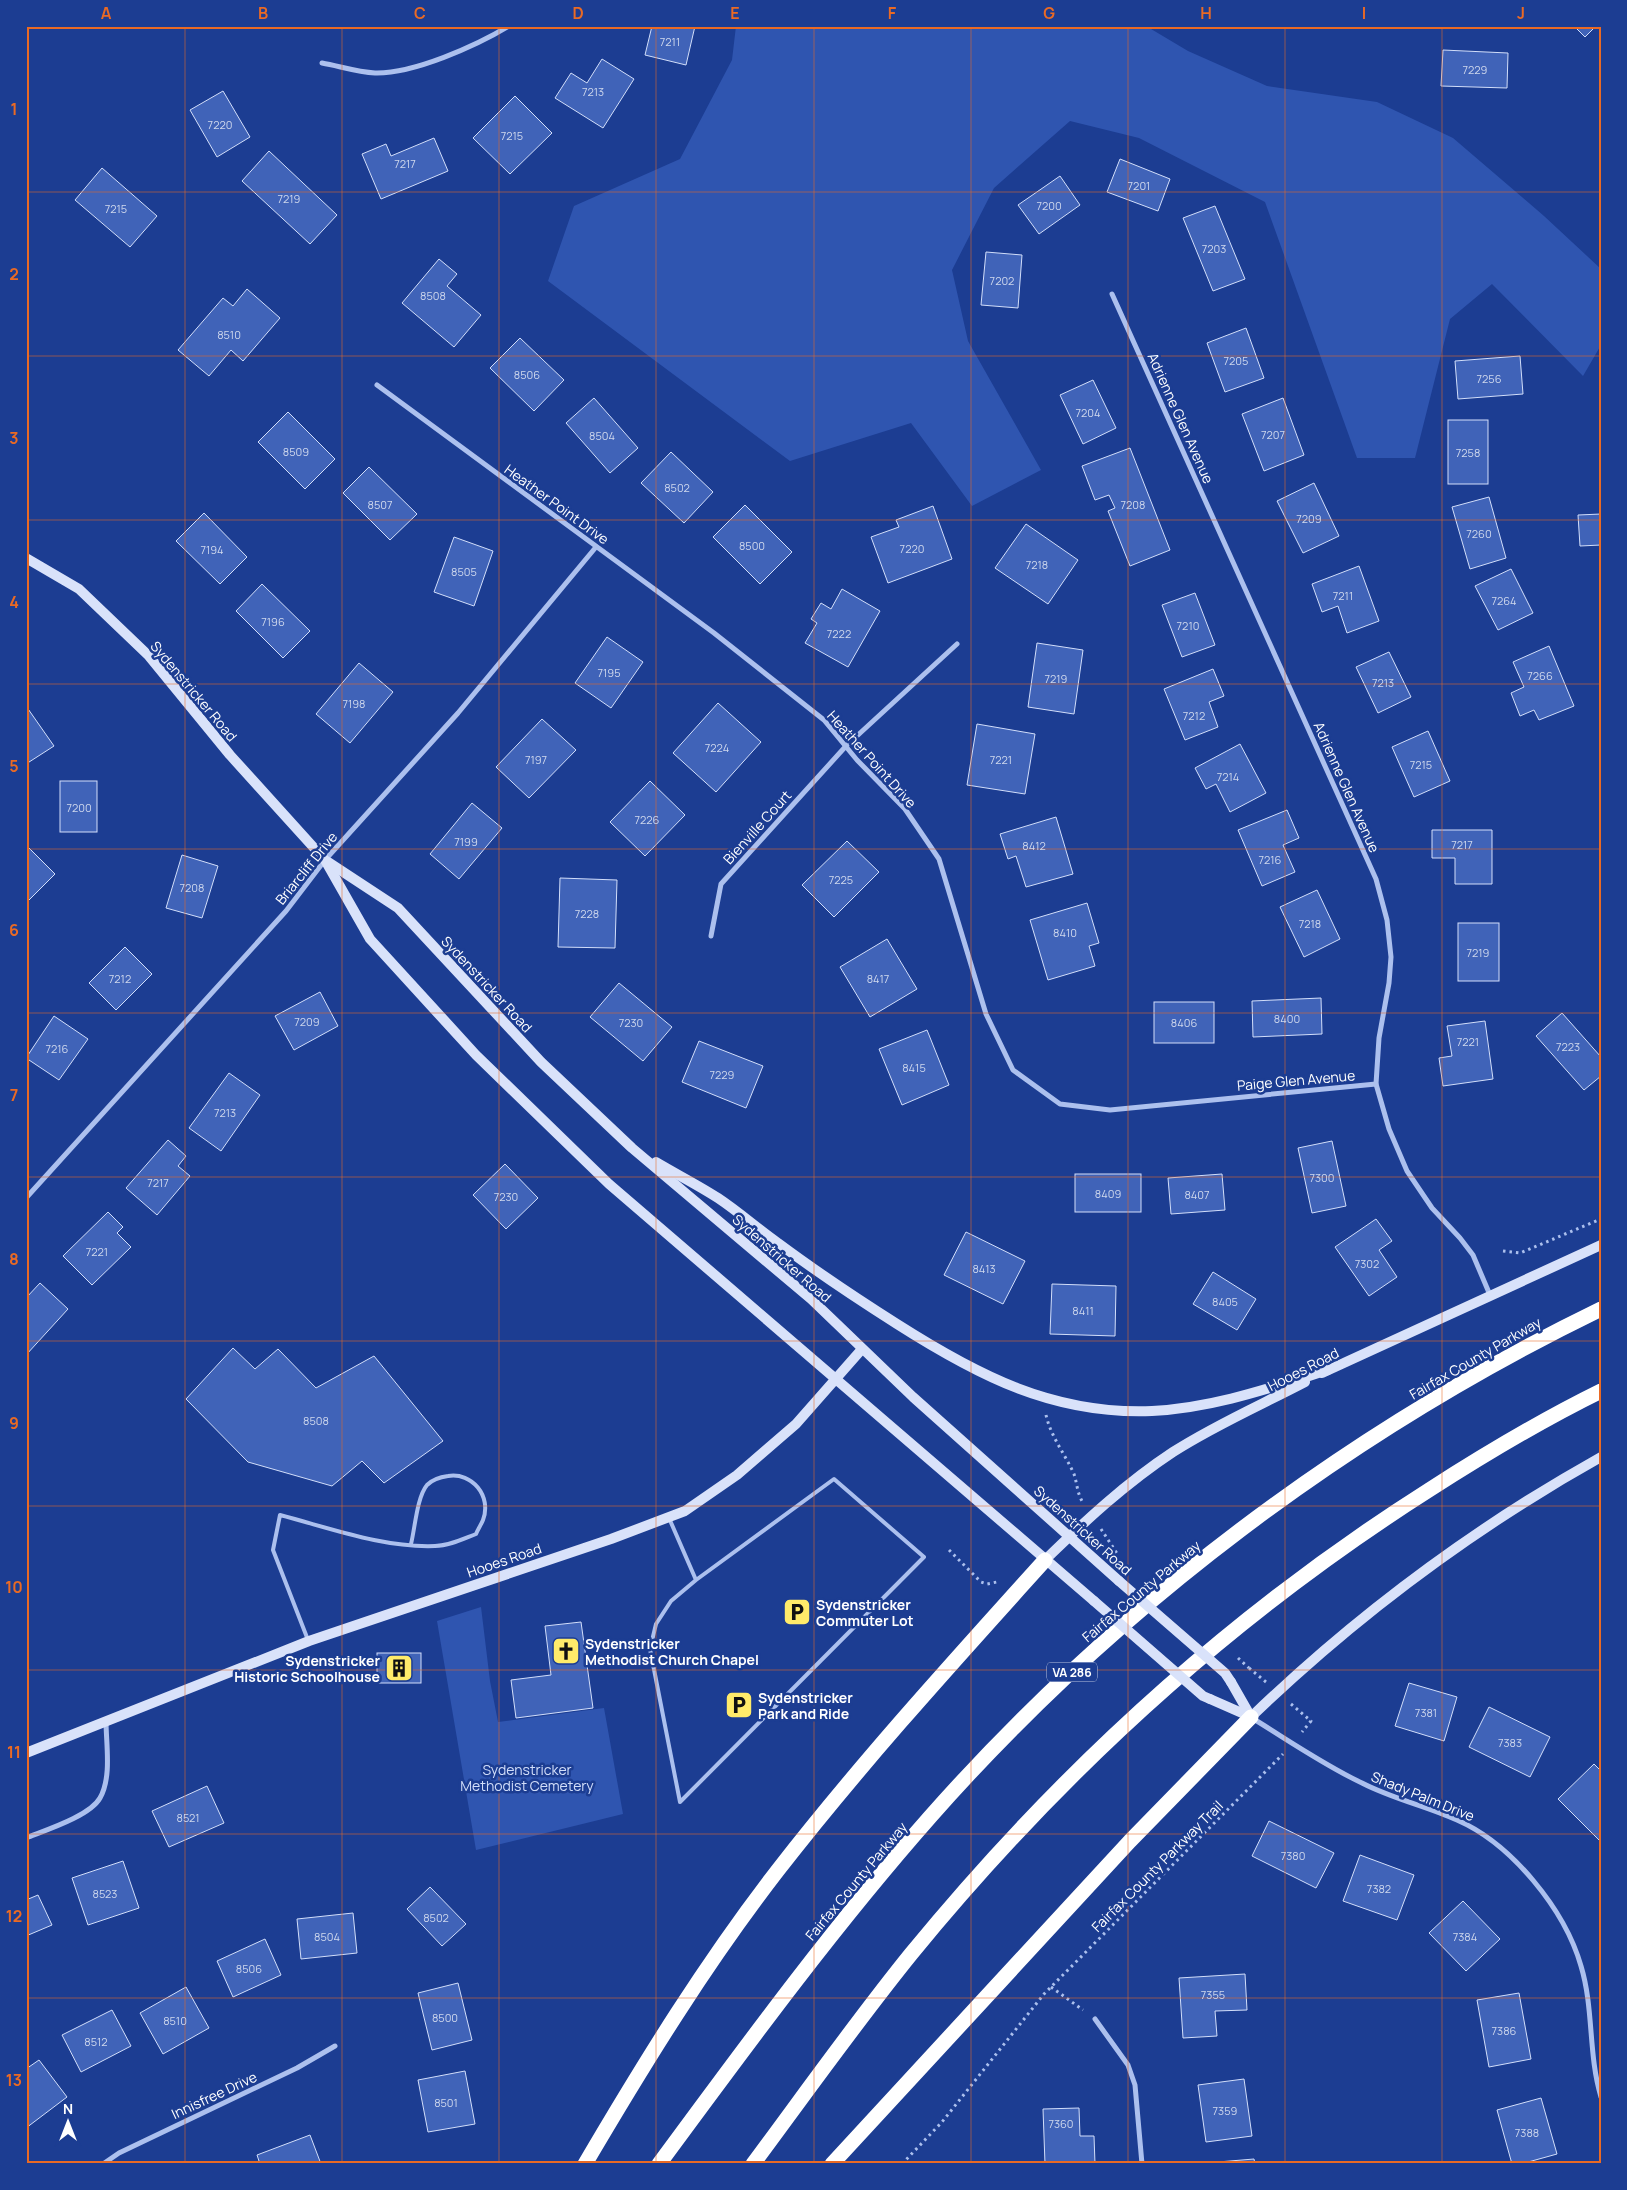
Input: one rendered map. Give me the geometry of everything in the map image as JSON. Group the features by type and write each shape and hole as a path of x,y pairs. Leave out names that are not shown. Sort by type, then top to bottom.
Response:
{"highway":[{"name":"Fairfax County Parkway","path":"659,2164 804,1970 890,1864 932,1815 1011,1733 1108,1640 1244,1527 1335,1463 1480,1372 1601,1309"},
{"path":"753,2164 873,2003 942,1917 1079,1769 1156,1697 1276,1596 1353,1540 1499,1446 1601,1391"},
{"path":"585,2164 690,1992 777,1871 892,1730 1045,1560"},
{"path":"832,2164 1124,1848 1251,1717"}],"main road":[{"name":"Sydenstricker Road","path":"26,558 79,589 149,656 230,755 325,860 370,939 476,1055 609,1184 1204,1696 1251,1717"},
{"name":"Sydenstricker Road","path":"325,860 398,908 541,1062 632,1148 811,1299 913,1397 1225,1673 1251,1717"},
{"path":"632,1148 718,1198 828,1279 954,1360 1000,1382 1042,1397 1110,1410 1176,1409 1246,1396 1328,1370"},
{"name":"Hooes Road","path":"1045,1560 1131,1483 1173,1452 1328,1370 1601,1246"},
{"name":"Hooes Road","path":"26,1753 309,1641 669,1518 700,1502 737,1475 796,1424 862,1349"},
{"path":"1251,1717 1332,1644 1412,1582 1509,1514 1601,1457"}],"street":[{"path":"322,63 375,73 407,69 474,44 509,26"},
{"name":"Adrienne Glen Avenue","path":"1112,294 1376,878 1387,920 1390,957 1389,983 1380,1038 1376,1084 1389,1129 1407,1171 1432,1208 1460,1238 1472,1255 1490,1295"},
{"name":"Heather Point Drive","path":"378,385 714,632 824,720 904,809 939,859 986,1014 1013,1070 1060,1104 1110,1110 1217,1099"},
{"name":"Briarcliff Drive","path":"26,1198 286,911 325,860 458,713 596,547"},
{"name":"Bienville Court","path":"711,936 721,884 846,746 957,644"},
{"name":"Paige Glen Avenue","path":"1217,1099 1376,1084"},
{"name":"Shady Palm Drive","path":"1251,1717 1324,1763 1361,1783 1476,1829 1493,1842 1524,1872 1553,1907 1571,1939 1581,1966 1590,2006 1595,2074 1601,2097"},
{"path":"26,1838 85,1813 100,1800 106,1771 106,1721"},
{"path":"1095,2019 1128,2065 1134,2085 1142,2164"},
{"name":"Innisfree Drive","path":"103,2164 118,2153 297,2068 335,2046"}],"lane":[{"path":"309,1641 273,1550 280,1515 384,1542 436,1546 476,1534 484,1519 485,1506 481,1488 469,1479 453,1475 437,1478 427,1485 421,1496 411,1544"},
{"path":"834,1478 924,1557 680,1802 650,1649 656,1624 671,1602 696,1580 834,1478"},
{"path":"669,1518 696,1580"}],"path":[{"path":"1503,1251 1520,1253 1601,1219"},
{"path":"1046,1413 1055,1439 1075,1477 1079,1495"},
{"path":"949,1550 981,1582 987,1584 1000,1581"},
{"name":"Fairfax County Parkway Trail","path":"902,2164 942,2122 1051,1987 1278,1760"},
{"path":"1051,1987 1095,2019"}],"green space":[{"path":"736,26 1146,26 1188,51 1267,86 1377,102 1453,138 1544,216 1601,269 1601,345 1583,376 1492,284 1450,319 1415,458 1357,458 1265,202 1139,138 1070,121 994,188 952,270 968,341 1041,470 972,506 911,423 790,461 548,281 574,206 680,159 732,60"},
{"name":"Sydenstricker Methodist Cemetery","path":"481,1607 490,1681 498,1722 604,1708 623,1814 476,1850 437,1621"}],"building":[{"path":"652,26 695,26 686,65 645,55"},
{"path":"1574,26 1596,26 1585,37"},
{"path":"1443,50 1508,53 1507,88 1441,86"},
{"path":"602,59 634,79 603,128 555,98 571,73 587,83"},
{"path":"223,91 250,137 217,157 190,110"},
{"path":"515,96 552,133 510,174 473,138"},
{"path":"434,138 448,171 381,199 362,154 386,144 391,156"},
{"path":"269,151 337,215 310,244 242,181"},
{"path":"1120,159 1170,179 1158,211 1107,192"},
{"path":"102,168 157,216 130,247 75,200"},
{"path":"1060,176 1080,205 1039,234 1018,205"},
{"path":"1215,206 1245,279 1213,291 1183,218"},
{"path":"986,252 1022,255 1018,308 981,305"},
{"path":"439,259 457,274 447,286 481,315 454,347 402,303"},
{"path":"247,289 280,318 243,361 231,350 209,376 178,350 223,298 233,306"},
{"path":"1246,328 1264,378 1225,392 1207,343"},
{"path":"520,338 564,380 534,411 490,368"},
{"path":"1520,356 1523,394 1458,399 1455,361"},
{"path":"1093,380 1116,428 1083,444 1060,395"},
{"path":"594,398 638,448 610,473 566,423"},
{"path":"1283,398 1304,455 1264,471 1242,414"},
{"path":"288,412 335,459 305,489 258,442"},
{"path":"1448,420 1488,420 1488,484 1448,484"},
{"path":"1130,448 1170,550 1130,566 1108,511 1115,508 1109,495 1095,500 1082,466"},
{"path":"671,452 713,492 684,523 641,483"},
{"path":"369,467 417,514 390,540 343,493"},
{"path":"1314,483 1339,536 1303,553 1277,501"},
{"path":"1489,497 1506,558 1470,569 1452,507"},
{"path":"745,505 792,552 760,584 713,537"},
{"path":"933,506 952,559 888,583 871,537 899,527 896,520"},
{"path":"204,513 247,557 220,584 176,541"},
{"path":"1601,514 1601,545 1580,546 1578,515"},
{"path":"1026,524 1078,560 1048,604 995,568"},
{"path":"454,537 493,551 474,606 434,592"},
{"path":"1359,566 1379,621 1347,633 1338,606 1322,612 1312,584"},
{"path":"1511,569 1533,613 1498,630 1475,586"},
{"path":"262,584 310,631 283,658 236,611"},
{"path":"842,589 880,611 848,667 805,643 817,623 811,619 821,603 831,609"},
{"path":"1195,593 1215,645 1182,657 1162,605"},
{"path":"607,637 643,662 611,708 575,683"},
{"path":"1037,643 1083,650 1074,714 1028,707"},
{"path":"1549,646 1574,706 1539,720 1534,710 1520,716 1511,693 1524,687 1513,662"},
{"path":"1389,652 1411,697 1378,713 1356,667"},
{"path":"359,663 393,692 350,743 316,714"},
{"path":"1213,669 1224,696 1209,702 1218,727 1185,740 1164,689"},
{"path":"718,703 761,742 716,792 673,753"},
{"path":"26,706 54,746 26,764"},
{"path":"542,719 576,750 529,798 496,767"},
{"path":"977,724 1035,734 1025,794 967,785"},
{"path":"1428,731 1450,781 1414,797 1392,747"},
{"path":"1240,744 1266,793 1230,812 1216,784 1206,789 1195,768"},
{"path":"60,781 97,781 97,832 60,832"},
{"path":"650,781 685,815 645,856 610,822"},
{"path":"472,803 502,828 459,879 430,854"},
{"path":"1287,810 1299,838 1283,845 1295,872 1262,886 1238,830"},
{"path":"1056,817 1073,874 1026,887 1016,856 1008,859 1000,834"},
{"path":"1432,830 1492,830 1492,884 1455,884 1455,858 1432,858"},
{"path":"847,841 879,872 834,917 802,885"},
{"path":"26,845 55,874 26,903"},
{"path":"182,855 218,866 202,918 166,908"},
{"path":"560,878 617,880 615,948 558,947"},
{"path":"1317,890 1340,939 1304,957 1280,907"},
{"path":"1087,903 1099,943 1089,946 1095,966 1048,980 1030,920"},
{"path":"1458,923 1499,923 1499,981 1458,981"},
{"path":"887,939 917,989 870,1017 840,967"},
{"path":"125,947 152,974 116,1010 89,983"},
{"path":"619,983 672,1027 643,1061 590,1017"},
{"path":"320,992 338,1026 294,1050 275,1016"},
{"path":"1321,998 1322,1034 1253,1037 1252,1001"},
{"path":"1154,1002 1214,1002 1214,1043 1154,1043"},
{"path":"1562,1013 1601,1057 1601,1076 1584,1090 1536,1036"},
{"path":"54,1016 88,1039 59,1080 26,1058"},
{"path":"1485,1021 1493,1079 1443,1086 1439,1058 1452,1056 1447,1026"},
{"path":"927,1030 949,1085 902,1105 879,1049"},
{"path":"699,1041 763,1066 746,1108 682,1082"},
{"path":"229,1073 260,1095 221,1151 189,1128"},
{"path":"168,1140 186,1156 178,1166 190,1176 157,1215 126,1188"},
{"path":"1332,1141 1346,1206 1312,1213 1298,1148"},
{"path":"505,1164 538,1198 506,1229 473,1195"},
{"path":"1075,1174 1141,1174 1141,1212 1075,1212"},
{"path":"1222,1174 1225,1210 1171,1214 1168,1178"},
{"path":"108,1212 123,1227 117,1233 131,1247 92,1285 63,1256"},
{"path":"1376,1219 1392,1241 1379,1250 1397,1277 1369,1296 1335,1247"},
{"path":"966,1232 1025,1261 1003,1304 944,1275"},
{"path":"1213,1272 1256,1299 1237,1330 1193,1304"},
{"path":"40,1283 68,1309 26,1355 26,1298"},
{"path":"1052,1284 1116,1286 1115,1336 1050,1334"},
{"path":"233,1348 255,1369 278,1349 316,1388 374,1356 443,1441 384,1483 362,1461 332,1486 248,1462 186,1399"},
{"name":"Sydenstricker Methodist Church Chapel","path":"581,1622 593,1708 516,1718 511,1680 551,1675 545,1626"},
{"name":"Sydenstricker Historic Schoolhouse","path":"377,1653 421,1653 421,1683 377,1683"},
{"path":"1409,1683 1457,1697 1444,1741 1395,1726"},
{"path":"1489,1707 1550,1737 1530,1777 1469,1747"},
{"path":"1594,1764 1601,1771 1601,1838 1599,1840 1558,1799"},
{"path":"207,1786 224,1823 169,1847 152,1811"},
{"path":"1269,1821 1334,1853 1316,1888 1252,1856"},
{"path":"1360,1855 1414,1875 1397,1920 1343,1901"},
{"path":"123,1861 139,1908 88,1925 72,1878"},
{"path":"430,1887 466,1924 442,1946 407,1909"},
{"path":"38,1895 52,1925 26,1936 26,1900"},
{"path":"1463,1901 1500,1939 1466,1971 1429,1933"},
{"path":"353,1913 357,1953 301,1959 297,1919"},
{"path":"265,1939 281,1975 233,1997 217,1961"},
{"path":"1245,1974 1247,2010 1215,2011 1217,2036 1183,2038 1179,1978"},
{"path":"458,1983 472,2040 432,2050 418,1993"},
{"path":"186,1987 209,2028 163,2054 140,2013"},
{"path":"1519,1993 1531,2059 1489,2067 1477,2000"},
{"path":"112,2010 131,2046 81,2072 62,2035"},
{"path":"39,2060 67,2097 26,2128 26,2069"},
{"path":"465,2071 475,2124 428,2132 418,2080"},
{"path":"1244,2079 1252,2136 1206,2142 1198,2085"},
{"path":"1541,2098 1557,2154 1521,2164 1512,2164 1497,2110"},
{"path":"1079,2108 1080,2136 1094,2136 1095,2164 1045,2164 1043,2109"},
{"path":"310,2135 321,2164 260,2164 257,2155"},
{"path":"1254,2159 1255,2164 1218,2164 1218,2162"}],"place":[{"name":"Sydenstricker Commuter Lot","path":"797,1612"},
{"name":"Sydenstricker Methodist Church Chapel","path":"566,1651"},
{"name":"Sydenstricker Historic Schoolhouse","path":"399,1668"},
{"name":"Sydenstricker Park and Ride","path":"739,1705"}]}
